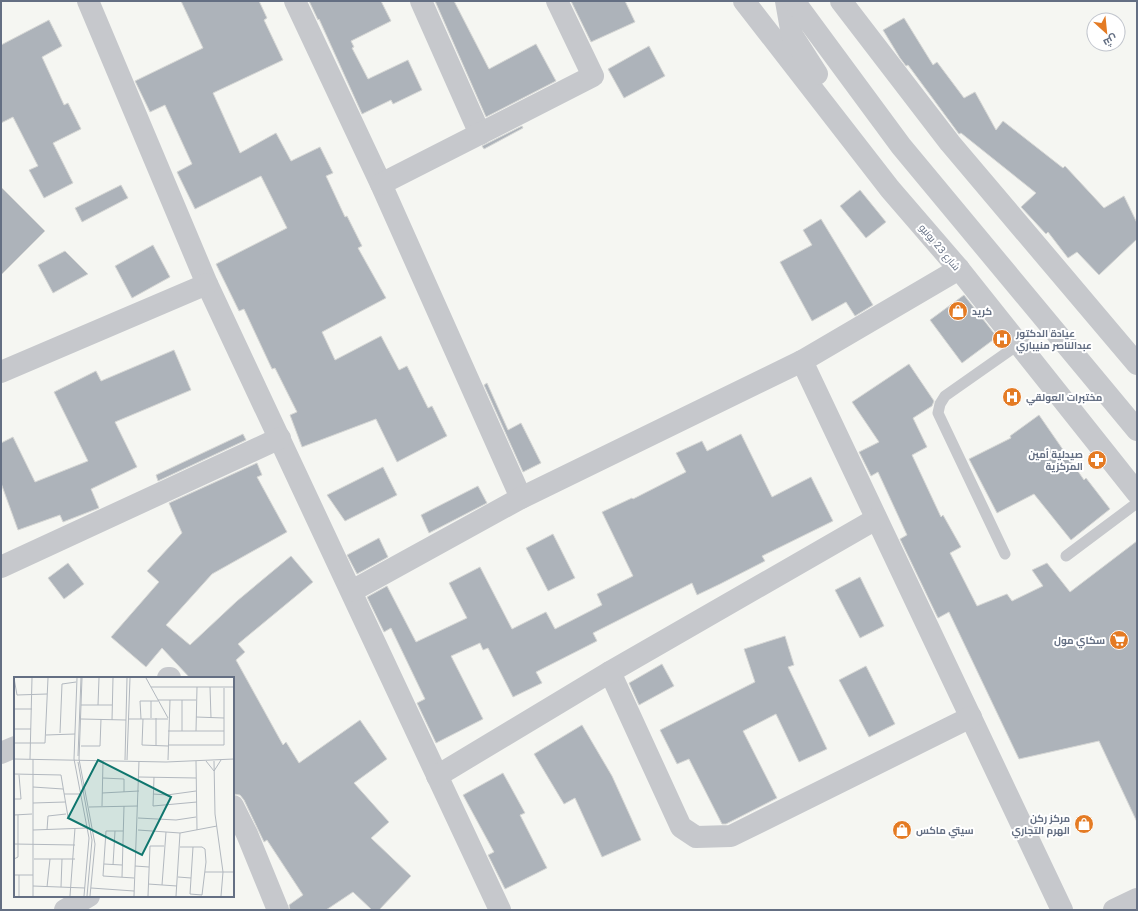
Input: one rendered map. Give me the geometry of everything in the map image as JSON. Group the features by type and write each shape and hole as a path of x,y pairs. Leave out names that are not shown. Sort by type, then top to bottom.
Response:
{"street":[{"path":"88,1 208,284 500,910"},
{"path":"295,1 381,184 521,498"},
{"path":"421,1 480,134"},
{"path":"381,184 593,76 557,1"},
{"name":"شارع 23 يونيو","path":"744,1 865,157 959,269 1137,493"},
{"path":"786,1 792,35 820,77 849,113 862,135 865,157"},
{"path":"794,1 900,146 1137,430"},
{"path":"841,1 950,143 1137,364"},
{"path":"352,591 521,498 802,361 959,269"},
{"path":"1,372 208,284"},
{"path":"802,361 1062,910"},
{"path":"1,567 280,438"},
{"path":"438,776 610,672 876,519"},
{"path":"610,672 681,827 696,837 731,836 971,717"},
{"path":"1,753 14,747"},
{"path":"234,810 240,837 278,910"},
{"path":"65,910 87,897"},
{"path":"1114,910 1137,899"}],"lane":[{"path":"1005,554 938,413 940,404 945,396 1019,344"},
{"path":"1066,556 1137,503"}],"building":[{"path":"181,1 259,1 267,18 264,20 283,60 213,93 240,153 276,133 291,161 320,147 333,173 326,176 345,217 347,216 362,246 358,248 386,298 322,332 335,360 381,336 399,370 407,366 428,408 432,406 447,436 397,462 376,419 302,447 290,415 297,412 275,368 272,369 244,309 239,311 216,264 287,228 261,176 195,209 177,172 192,164 165,105 150,112 135,81 203,48"},
{"path":"309,1 381,1 391,21 351,41 354,47 352,48 368,79 408,60 422,90 393,104 391,100 362,114 319,19 318,20"},
{"path":"435,1 454,1 489,69 536,44 556,81 486,117"},
{"path":"571,1 625,1 635,22 591,42"},
{"path":"904,18 933,65 937,62 964,98 975,92 996,130 1003,121 1063,168 1065,166 1104,208 1124,196 1137,223 1137,239 1099,275 1077,252 1068,258 1048,232 1046,234 1021,207 1036,193 961,133 959,134 908,65 906,66 883,30"},
{"path":"49,20 62,46 42,57 64,105 68,103 81,129 53,143 73,183 44,198 29,170 38,166 13,117 1,123 1,45"},
{"path":"649,46 665,76 624,98 608,69"},
{"path":"522,126 523,128 484,149 482,146"},
{"path":"121,185 128,198 82,222 75,208"},
{"path":"1,187 45,231 1,275"},
{"path":"860,190 886,222 866,238 840,206"},
{"path":"821,219 873,305 855,316 846,302 812,321 780,262 812,245 803,230"},
{"path":"153,245 170,277 132,298 115,266"},
{"path":"65,251 88,274 53,293 38,265"},
{"path":"964,295 997,337 962,363 930,320"},
{"path":"174,350 191,390 115,422 137,467 91,489 99,508 63,522 60,515 18,530 1,483 1,443 13,437 35,482 88,461 54,392 96,371 101,381"},
{"path":"909,364 934,401 932,406 913,418 927,447 912,455 941,517 943,515 961,547 950,553 977,606 1007,594 1012,601 1043,586 1032,570 1047,563 1070,592 1137,541 1137,822 1099,741 1019,759 949,612 938,618 935,612 900,539 907,535 878,472 871,476 859,452 879,442 852,402"},
{"path":"487,383 508,430 521,423 541,463 523,472 484,385"},
{"path":"1039,415 1084,480 1086,478 1110,509 1071,540 1034,494 997,513 969,459 1011,438 1010,436"},
{"path":"243,434 246,440 158,481 156,475"},
{"path":"741,434 772,497 811,477 833,521 762,556 765,561 697,595 692,583 593,633 597,641 536,672 542,683 513,697 488,648 483,650 480,643 451,656 483,719 436,743 417,703 425,699 391,628 384,632 367,597 387,586 416,642 467,618 449,583 480,567 512,629 546,612 555,629 602,605 597,594 633,576 602,512 632,498 633,499 686,472 676,453 702,441 707,451"},
{"path":"257,463 262,475 257,477 287,532 212,574 166,625 190,645 237,601 291,556 313,582 238,644 245,652 236,660 283,745 286,742 299,763 360,720 387,759 354,783 389,822 371,838 411,876 379,910 372,910 353,892 326,910 290,910 289,905 303,895 267,840 264,842 244,800 240,795 234,794 234,677 189,677 162,648 146,667 111,637 159,582 147,571 182,533 169,503"},
{"path":"383,467 397,495 345,521 327,495"},
{"path":"478,486 487,503 429,533 421,515"},
{"path":"553,534 575,578 548,591 526,548"},
{"path":"379,538 388,557 357,574 347,555"},
{"path":"68,563 84,584 64,599 48,578"},
{"path":"860,577 884,626 860,638 835,590"},
{"path":"785,636 794,665 788,667 827,749 799,762 776,714 743,731 777,798 726,824 722,824 689,759 677,764 660,730 755,682 744,649"},
{"path":"662,664 674,686 639,705 629,683"},
{"path":"866,666 895,724 869,737 839,680"},
{"path":"582,725 612,776 641,840 602,857 575,798 564,804 534,754"},
{"path":"503,773 525,813 520,815 547,868 505,889 488,855 494,852 463,795"}],"place":[{"name":"كريد","path":"958,311"},
{"name":"عيادة الدكتور عبدالناصر منيباري","path":"1002,339"},
{"name":"مختبرات العولقي","path":"1012,397"},
{"name":"صيدلية أمين المركزية","path":"1097,460"},
{"name":"سكاي مول","path":"1119,640"},
{"name":"مركز ركن الهرم التجاري","path":"1084,824"},
{"name":"سيتي ماكس","path":"902,830"}]}
